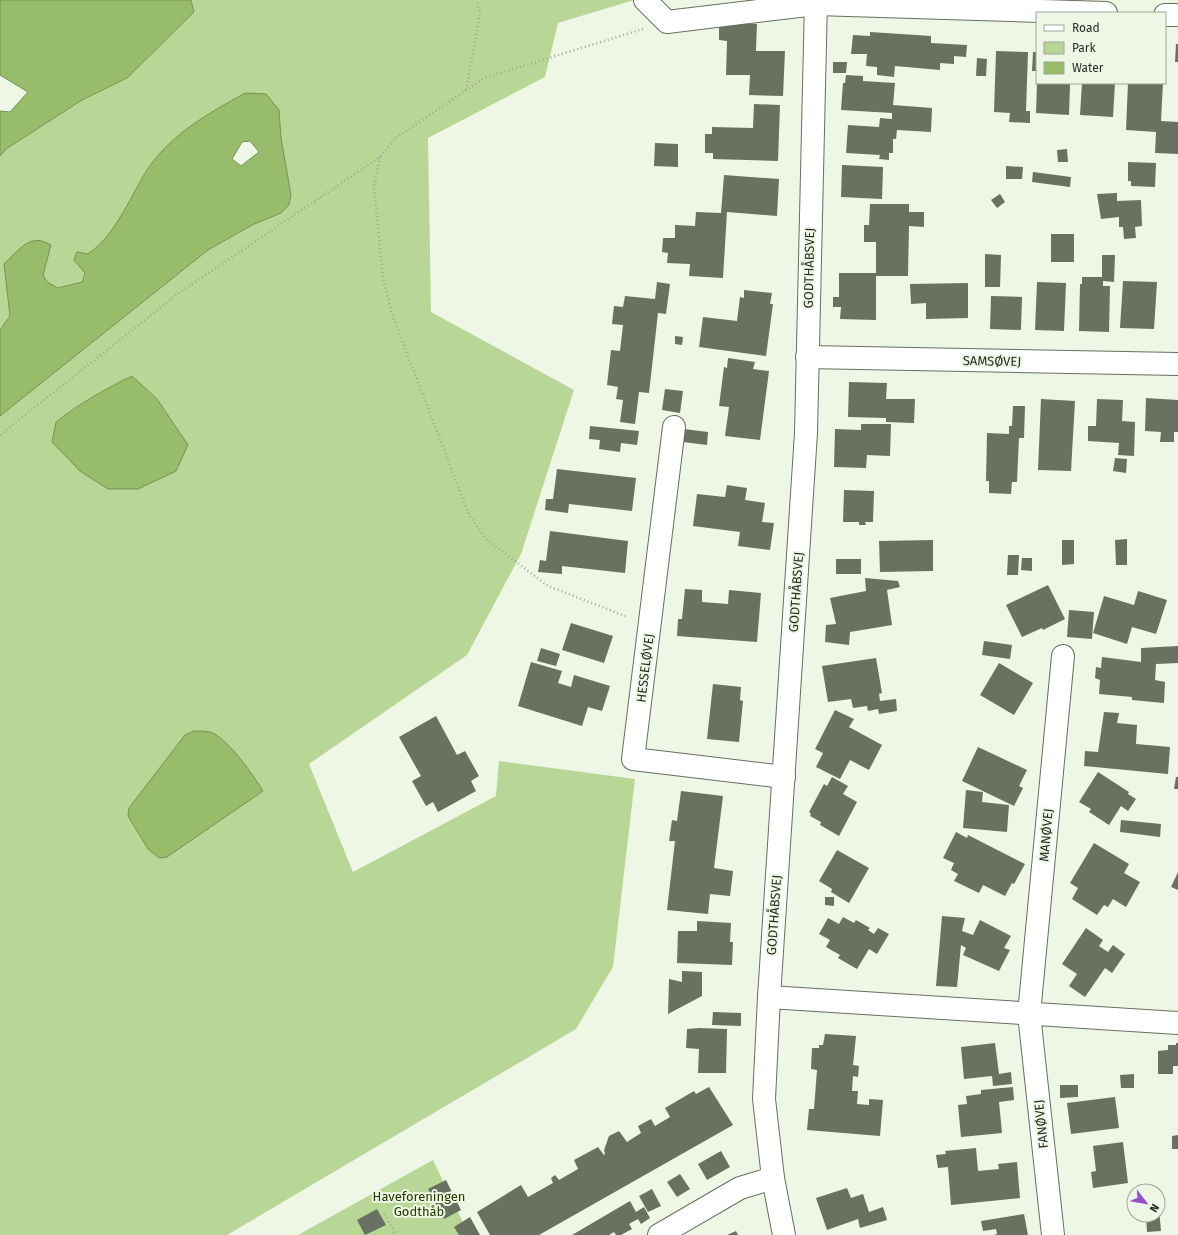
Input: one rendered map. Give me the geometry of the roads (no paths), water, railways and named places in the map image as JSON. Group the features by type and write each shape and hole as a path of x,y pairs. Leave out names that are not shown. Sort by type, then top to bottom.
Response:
{"street":[{"path":"645,0 666,22 816,2 1009,5 1094,12"},
{"name":"GODTHÅBSVEJ","path":"784,1235 773,1178 764,1099 768,997 806,433 816,2"},
{"name":"SAMSØVEJ","path":"807,357 1178,364"},
{"name":"HESSELØVEJ","path":"674,428 634,759 784,777"},
{"name":"MANØVEJ","path":"1029,1014 1063,656"},
{"path":"768,997 1178,1023"},
{"name":"FANØVEJ","path":"1029,1014 1053,1235"},
{"path":"659,1235 740,1188 773,1178"}],"water":[{"path":"0,0 191,0 194,12 127,78 82,100 6,149 0,156 0,111 10,112 28,92 0,75"},
{"path":"245,93 266,94 279,110 281,138 291,195 289,205 281,213 252,225 208,250 0,416 0,330 10,316 4,264 25,244 37,241 44,242 51,245 43,275 47,282 58,288 82,282 85,273 74,260 77,252 88,254 107,236 122,214 149,167 159,155 180,134 192,125","holes":["250,141 259,152 241,166 232,159 242,142"]},
{"path":"132,376 157,399 188,445 176,471 138,489 108,489 80,471 52,442 56,422 93,397"},
{"path":"194,731 210,732 224,742 240,758 263,791 167,857 159,858 148,849 128,816 129,808 185,735"}],"park label":[{"name":"Haveforeningen Godthåb","path":"419,1204"}]}
